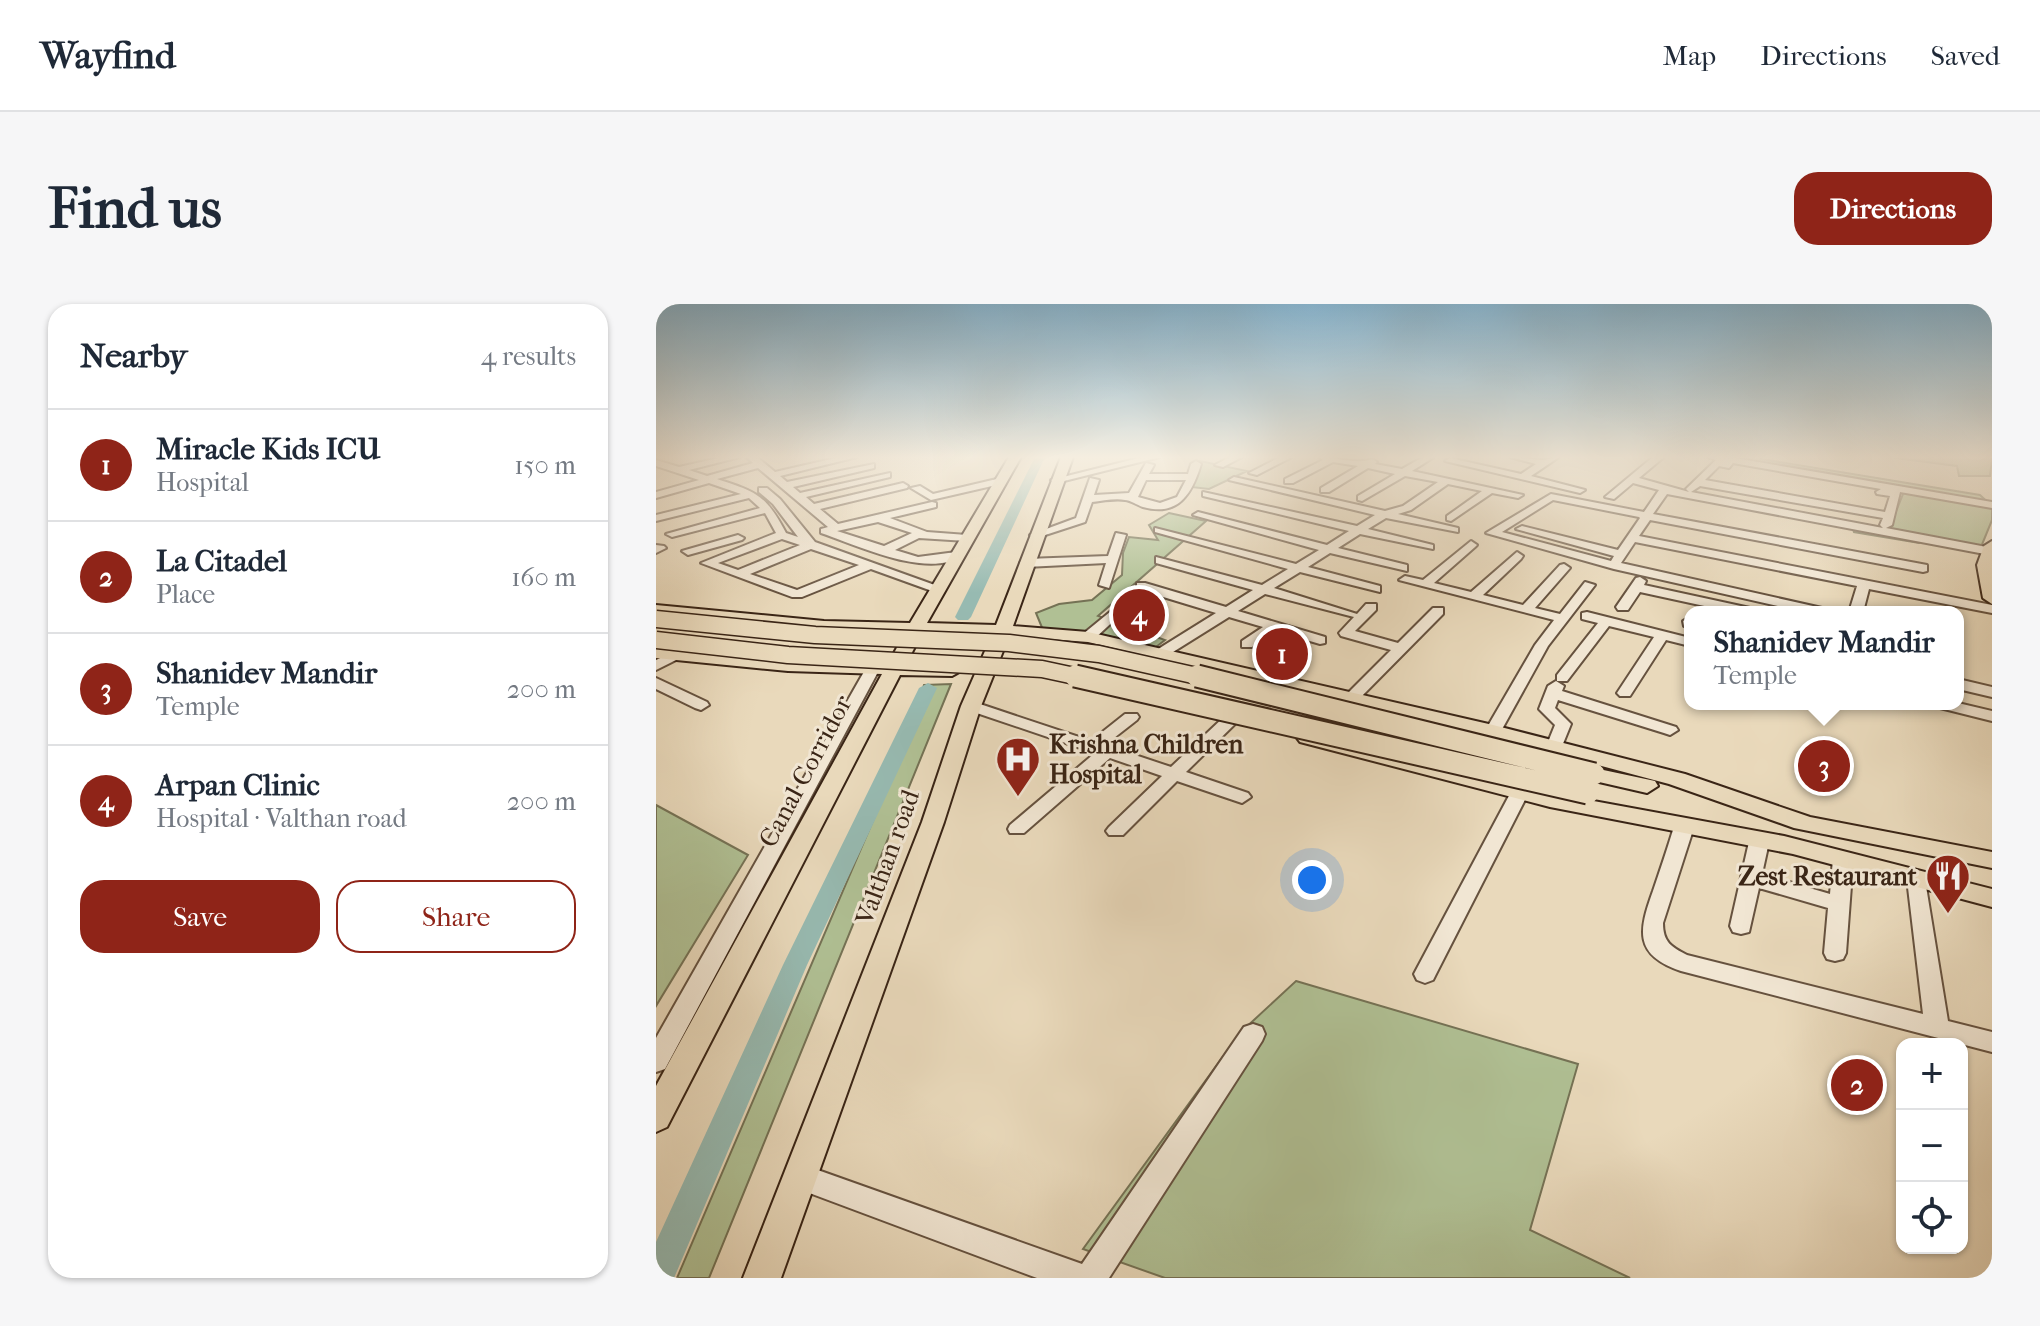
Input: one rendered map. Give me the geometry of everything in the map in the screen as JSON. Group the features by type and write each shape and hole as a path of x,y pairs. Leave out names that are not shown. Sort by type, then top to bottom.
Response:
{"highway":[{"path":"1991,549 1986,565 1992,598"}],"main road":[{"name":"Canal Corridor","path":"656,1117 882,670 916,629 988,502"},
{"name":"Valthan road","path":"762,1278 933,822 971,706 1048,502"},
{"path":"853,627 879,624 916,610 937,588"},
{"path":"656,610 853,627 1002,630 1088,637 1493,731 1677,779 1808,824"},
{"path":"656,619 815,635 1009,643 1099,654 1283,695 1591,783 1797,847 1992,898"},
{"path":"656,640 788,655 1042,669 1591,783 1992,860"},
{"path":"665,654 882,670 985,672 1078,682 1683,830 1797,847"}],"street":[{"path":"658,518 719,502"},
{"path":"761,502 768,509 779,532"},
{"path":"777,502 811,542"},
{"path":"807,502 830,526 859,542 917,561 956,556"},
{"path":"813,508 836,502"},
{"path":"738,574 811,542 830,526 904,502"},
{"path":"830,526 878,518 911,502"},
{"path":"1036,535 1078,522 1086,502"},
{"path":"1139,502 1154,506 1172,502"},
{"path":"1241,502 1429,547"},
{"path":"1332,502 1454,530"},
{"path":"1160,654 1358,531 1415,502"},
{"path":"1451,518 1473,502"},
{"path":"1540,502 1504,524 1617,560 1669,562 1787,586 1864,584 1992,609"},
{"path":"1584,502 1888,561 1925,558"},
{"path":"1621,502 1645,515"},
{"path":"1617,560 1655,502"},
{"path":"1730,502 1991,549"},
{"path":"1780,512 1784,502"},
{"path":"1812,502 1889,516"},
{"path":"1845,502 1889,516"},
{"path":"1889,516 1893,502"},
{"path":"672,534 768,509"},
{"path":"1198,515 1329,549 1404,574 1425,585 1561,618"},
{"path":"878,518 921,532 919,535"},
{"path":"1630,538 1669,562 1739,576 1767,565 1787,522 1891,540 1925,558"},
{"path":"887,531 901,525"},
{"path":"1159,530 1375,589"},
{"path":"1834,551 1842,531"},
{"path":"779,532 707,561 797,594 871,565"},
{"path":"688,551 779,532 937,588"},
{"path":"885,550 919,535 967,538"},
{"path":"1105,585 1120,535"},
{"path":"859,542 873,536"},
{"path":"1888,561 1891,540"},
{"path":"1425,585 1471,545"},
{"path":"1473,597 1517,556"},
{"path":"1920,595 1925,558"},
{"path":"1026,563 1113,559"},
{"path":"1160,560 1350,614"},
{"path":"1767,565 1787,586 1814,606"},
{"path":"1526,609 1564,568"},
{"path":"1623,607 1638,584 1695,606"},
{"path":"1858,606 1864,584"},
{"path":"1493,731 1561,618 1589,585"},
{"path":"1141,586 1320,640"},
{"path":"1371,607 1346,633 1401,648"},
{"path":"1088,637 1116,611"},
{"path":"1350,699 1438,611"},
{"path":"1587,616 1684,640"},
{"path":"1554,747 1563,724 1547,709 1558,686 1606,621"},
{"path":"1247,644 1274,626"},
{"path":"1625,693 1662,635"},
{"path":"656,666 665,654"},
{"path":"656,1061 882,670"},
{"path":"656,683 701,705"},
{"path":"1964,685 1992,692"},
{"path":"1558,686 1670,730"},
{"path":"971,706 1242,797"},
{"path":"1964,709 1992,716"},
{"path":"1017,829 1131,717"},
{"path":"1116,831 1231,719"},
{"path":"1425,974 1520,792"},
{"path":"1683,830 1652,923 1651,939 1659,951 1681,962 1992,1042"},
{"path":"1741,926 1759,842"},
{"path":"1835,953 1843,859"},
{"path":"1751,878 1839,904"},
{"path":"1917,879 1937,1028"},
{"path":"1091,1278 1253,1034"},
{"path":"798,1176 1078,1278"}],"green space":[{"path":"1900,502 1988,502 1992,506 1992,520 1981,547 1924,536 1919,543 1854,532 1851,523 1889,529"},
{"path":"1169,513 1206,521 1098,616 1165,640 1152,650 1043,630 1036,613 1059,604 1092,600 1122,575 1123,553 1129,537 1158,540 1149,525"},
{"path":"951,684 709,1278 677,1278 905,746 924,685"},
{"path":"656,805 748,855 656,1006"},
{"path":"1296,981 1578,1064 1530,1230 1630,1278 1165,1278 1083,1249 1241,1032"}],"waterway":[{"path":"963,617 1018,502"},
{"path":"657,1278 795,965 928,688"}],"place":[{"name":"Arpan Clinic","path":"1139,615"},
{"name":"Miracle Kids ICU","path":"1282,654"},
{"name":"Shanidev Mandir","path":"1824,766"},
{"name":"Krishna Children Hospital","path":"1018,798"},
{"name":"Zest Restaurant","path":"1948,915"},
{"name":"La Citadel","path":"1857,1085"}]}
